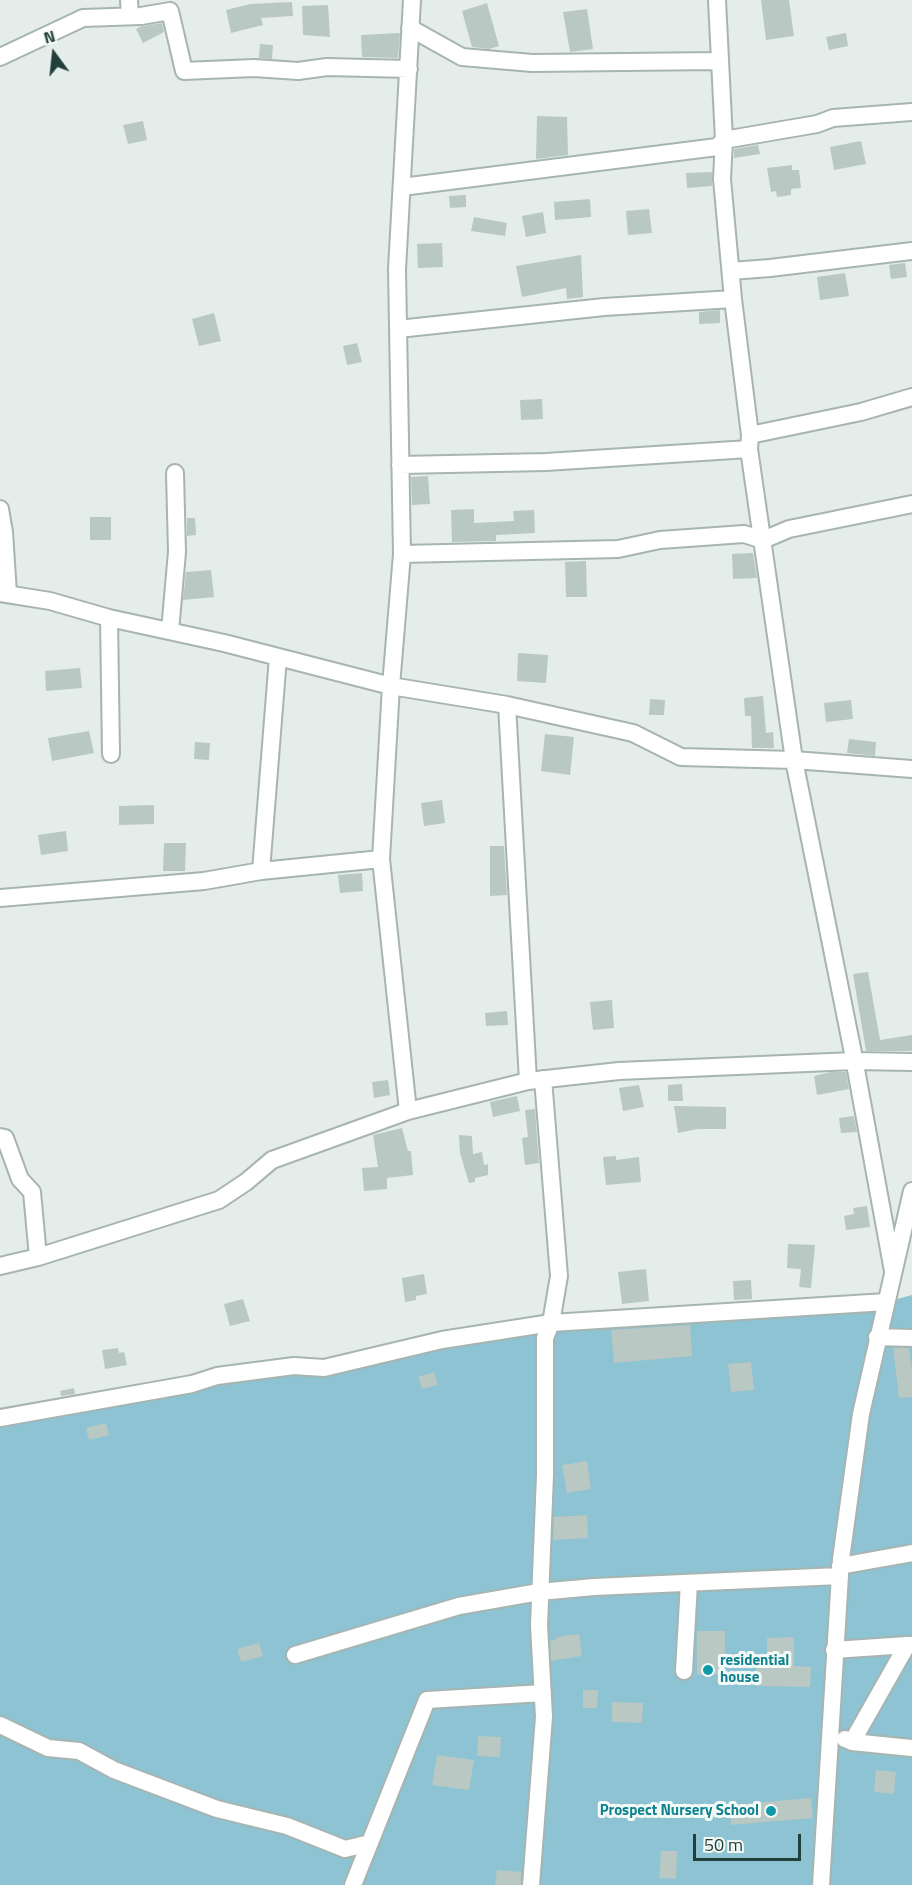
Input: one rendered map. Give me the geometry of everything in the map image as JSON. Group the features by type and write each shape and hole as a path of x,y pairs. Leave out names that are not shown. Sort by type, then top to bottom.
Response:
{"street":[{"path":"408,1111 381,859 391,686 402,554 397,269 412,0"},
{"path":"717,0 718,61 724,140 722,179 733,299 763,540 794,760 893,1271"},
{"path":"0,57 82,18 130,8 170,11 184,71 254,68 298,71 327,67 409,69"},
{"path":"410,28 462,57 532,63 718,61"},
{"path":"402,187 717,147 724,140 817,124 833,118 912,112"},
{"path":"731,271 912,251"},
{"path":"398,328 604,307 733,299"},
{"path":"400,465 546,462 750,442 912,397"},
{"path":"170,631 177,552 174,472"},
{"path":"402,554 618,549 660,540 744,534 763,540 789,529 912,504"},
{"path":"0,509 4,532 4,593 50,601 109,618 225,643 391,686 507,705 633,733 681,757 794,760 912,769"},
{"path":"109,618 111,754"},
{"path":"261,871 278,657"},
{"path":"507,705 535,1080 560,1276 551,1323 545,1338 545,1474 539,1592 544,1717 531,1885"},
{"path":"0,898 204,881 261,871 381,859"},
{"path":"0,1266 38,1257 219,1200 246,1182 272,1160 408,1111 535,1080 619,1071 854,1061 912,1062"},
{"path":"0,1137 5,1138 20,1179 32,1192 38,1257"},
{"path":"821,1885 839,1571 861,1414 912,1191"},
{"path":"0,1418 192,1384 217,1376 294,1366 324,1368 442,1340 551,1323 886,1302"},
{"path":"878,1337 912,1338"},
{"path":"295,1655 459,1606 539,1592 839,1571 912,1553"},
{"path":"684,1671 689,1583"},
{"path":"834,1650 910,1645"},
{"path":"852,1742 910,1645"},
{"path":"353,1885 427,1700 543,1693"},
{"path":"0,1725 48,1748 79,1751 114,1770 217,1809 287,1826 345,1849 370,1843"},
{"path":"830,1733 852,1742 912,1748"}],"water":[{"path":"912,1295 912,1885 0,1885 0,1418 442,1340 886,1302"}],"building":[{"path":"761,0 789,0 794,36 766,40"},
{"path":"292,2 293,16 261,18 263,25 231,33 226,10 250,4"},
{"path":"487,3 499,46 489,49 472,47 462,11"},
{"path":"328,5 330,37 303,35 302,6"},
{"path":"587,9 593,49 570,52 563,12"},
{"path":"162,23 164,32 143,43 136,29"},
{"path":"400,33 398,58 362,57 361,35"},
{"path":"846,33 848,46 829,50 826,37"},
{"path":"260,44 273,45 272,59 259,58"},
{"path":"537,116 567,117 568,155 536,159"},
{"path":"143,121 147,140 128,144 123,125"},
{"path":"861,141 866,164 834,170 830,147"},
{"path":"758,145 760,154 734,158 734,149"},
{"path":"792,165 792,170 799,170 801,188 791,189 791,195 777,197 776,191 771,192 767,168"},
{"path":"712,172 712,186 687,188 686,173"},
{"path":"466,195 466,207 450,208 449,196"},
{"path":"590,199 591,217 555,220 554,202"},
{"path":"649,209 652,233 628,235 626,211"},
{"path":"543,212 546,233 526,237 522,216"},
{"path":"474,217 507,223 505,236 471,231"},
{"path":"442,243 443,267 418,268 417,244"},
{"path":"581,255 583,297 567,299 566,288 522,297 516,266"},
{"path":"905,263 907,277 891,279 889,265"},
{"path":"845,273 849,296 820,300 817,277"},
{"path":"720,310 720,323 699,324 699,312"},
{"path":"214,313 221,341 199,346 192,319"},
{"path":"357,343 362,362 347,365 343,346"},
{"path":"542,399 543,419 521,420 520,400"},
{"path":"428,476 430,504 412,505 411,477"},
{"path":"474,509 474,523 514,521 513,511 534,510 535,533 496,535 496,541 452,542 451,510"},
{"path":"90,517 111,517 111,540 90,540"},
{"path":"187,518 195,518 196,535 187,536"},
{"path":"753,553 757,578 733,579 732,554"},
{"path":"586,561 587,597 566,597 565,562"},
{"path":"211,570 214,597 183,600 186,572"},
{"path":"518,653 548,655 546,683 517,681"},
{"path":"80,668 82,688 46,691 45,671"},
{"path":"763,696 766,733 773,732 774,748 752,748 751,716 745,716 744,698"},
{"path":"650,699 665,700 664,715 649,715"},
{"path":"851,700 853,719 826,722 824,703"},
{"path":"89,731 94,753 52,761 48,738"},
{"path":"545,734 574,737 570,775 541,771"},
{"path":"849,739 876,742 875,756 847,753"},
{"path":"195,742 210,743 209,760 194,759"},
{"path":"442,800 445,823 424,826 421,803"},
{"path":"154,805 154,824 119,825 119,806"},
{"path":"66,831 68,851 41,855 38,835"},
{"path":"164,843 186,843 185,871 163,871"},
{"path":"490,846 504,846 507,895 490,896"},
{"path":"362,873 363,891 340,893 338,875"},
{"path":"868,972 880,1040 912,1035 912,1051 866,1051 853,974"},
{"path":"612,1000 614,1028 593,1030 590,1002"},
{"path":"507,1011 508,1025 486,1026 485,1013"},
{"path":"831,1072 846,1072 849,1089 817,1095 814,1076"},
{"path":"388,1080 390,1095 374,1098 372,1082"},
{"path":"682,1084 683,1101 668,1101 668,1085"},
{"path":"639,1085 644,1107 623,1111 619,1088"},
{"path":"517,1096 520,1111 493,1117 490,1102"},
{"path":"674,1106 726,1107 726,1129 698,1129 678,1133"},
{"path":"535,1109 539,1163 525,1165 522,1138 528,1137 525,1110"},
{"path":"854,1116 857,1132 841,1133 839,1118"},
{"path":"402,1128 408,1151 411,1151 413,1175 387,1178 387,1189 364,1191 362,1168 378,1167 373,1135"},
{"path":"459,1135 472,1136 473,1154 482,1152 484,1165 488,1164 488,1175 475,1178 475,1182 469,1183 460,1153"},
{"path":"616,1156 616,1160 639,1157 641,1182 606,1185 603,1157"},
{"path":"867,1206 870,1227 846,1230 844,1216 854,1214 853,1208"},
{"path":"788,1244 815,1245 811,1288 799,1287 801,1269 787,1268"},
{"path":"646,1269 649,1301 622,1304 618,1272"},
{"path":"424,1274 427,1294 416,1296 416,1300 405,1302 402,1278"},
{"path":"751,1280 752,1299 734,1300 733,1281"},
{"path":"243,1299 250,1321 230,1326 224,1304"},
{"path":"690,1325 692,1356 614,1363 611,1330"},
{"path":"118,1348 119,1353 124,1352 127,1365 105,1369 102,1350"},
{"path":"893,1348 909,1348 912,1397 899,1398"},
{"path":"751,1362 754,1390 731,1392 728,1364"},
{"path":"434,1372 438,1385 422,1389 418,1377"},
{"path":"74,1388 75,1394 61,1396 60,1391"},
{"path":"106,1423 109,1435 89,1440 86,1428"},
{"path":"587,1461 591,1489 567,1493 562,1465"},
{"path":"587,1515 588,1538 553,1540 554,1517"},
{"path":"697,1631 725,1631 725,1658 721,1659 721,1674 697,1675"},
{"path":"579,1634 582,1656 551,1661 550,1641 556,1640 556,1637"},
{"path":"794,1637 794,1666 811,1667 810,1687 756,1686 757,1666 767,1666 767,1638"},
{"path":"259,1643 263,1656 241,1662 237,1649"},
{"path":"583,1690 598,1690 597,1708 583,1708"},
{"path":"612,1702 643,1703 642,1723 612,1722"},
{"path":"478,1736 501,1737 500,1757 477,1756"},
{"path":"437,1755 474,1760 469,1790 432,1785"},
{"path":"876,1770 896,1772 894,1794 874,1792"},
{"name":"Prospect Nursery School","path":"811,1798 813,1818 731,1825 730,1805"},
{"path":"661,1851 677,1851 676,1879 659,1878"},
{"path":"497,1870 521,1872 521,1885 495,1885"}],"place":[{"name":"residential house","path":"708,1670"},
{"name":"Prospect Nursery School","path":"771,1811"}]}
